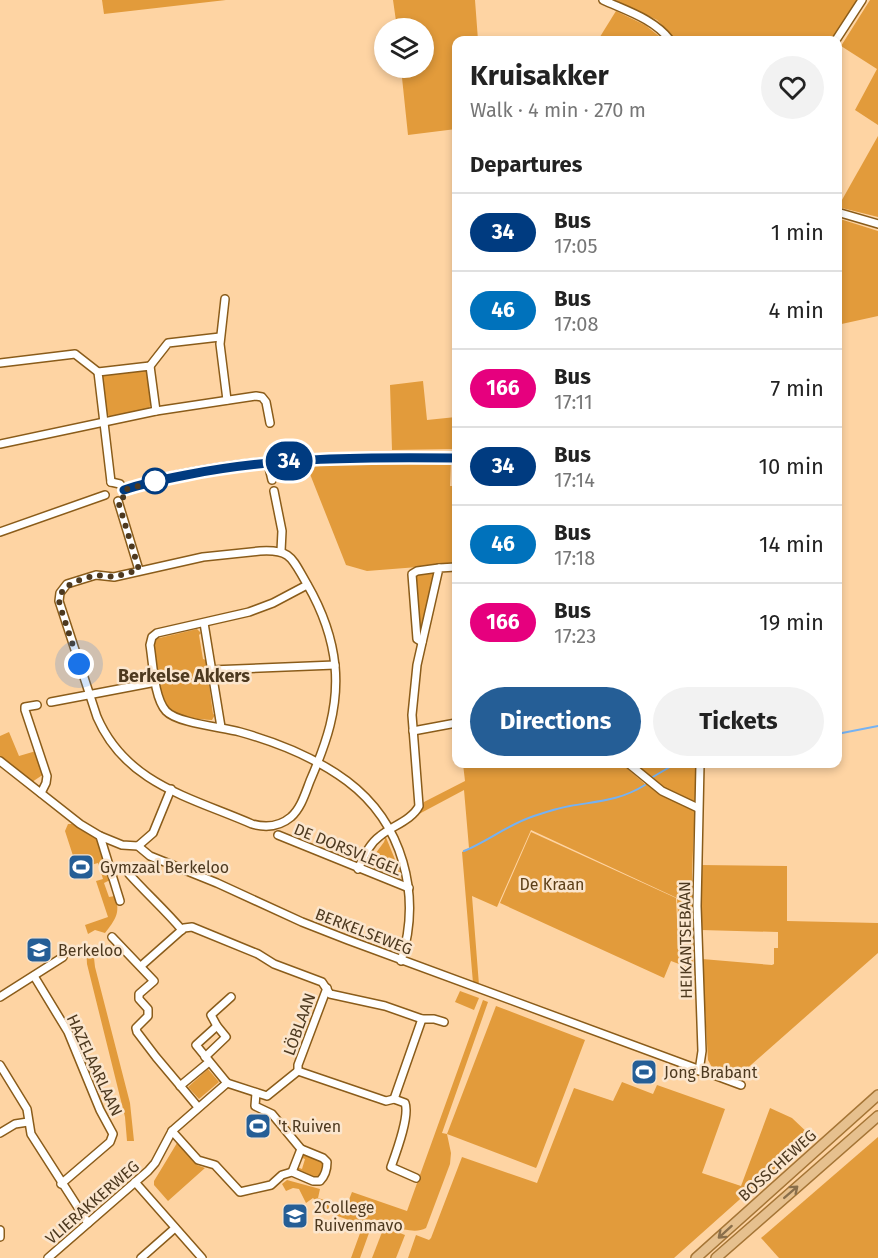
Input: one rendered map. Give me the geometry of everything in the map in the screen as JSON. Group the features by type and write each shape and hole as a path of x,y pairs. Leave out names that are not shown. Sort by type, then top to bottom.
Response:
{"main road":[{"name":"BOSSCHEWEG","path":"696,1258 878,1095"},
{"name":"BOSSCHEWEG","path":"716,1258 878,1116"}],"street":[{"path":"603,0 651,22 667,36"},
{"path":"839,36 862,0"},
{"path":"842,213 878,224"},
{"path":"225,298 220,337 227,400"},
{"path":"0,363 75,354 99,372 150,366 168,343 220,337"},
{"path":"150,366 156,411"},
{"path":"99,372 111,482"},
{"path":"0,444 156,411 262,397 266,402 270,423"},
{"path":"124,490 202,471 268,463 379,457 452,458"},
{"path":"268,463 272,480"},
{"path":"111,482 120,484 124,490 123,498 118,501 109,501 105,495 105,487 111,482"},
{"path":"274,491 282,531 281,551"},
{"path":"0,532 105,495"},
{"path":"118,501 139,570"},
{"path":"281,551 294,561 328,630 335,665 335,698 332,721 318,764 298,809 284,822 273,826 252,824 148,778 123,759 105,735 61,609 60,594 67,585 74,582 100,575 114,577 139,570 212,555 281,551"},
{"path":"422,642 417,639 412,574 417,571 452,567"},
{"path":"358,868 376,839 414,814 419,806 412,715 422,642 439,568"},
{"path":"307,585 273,603 249,612 161,632 152,637 150,645 161,705 171,715 182,720 221,727 275,744 318,764 346,780 359,792 374,808 401,852 409,888 410,922 401,961"},
{"path":"204,623 221,727"},
{"path":"212,670 335,665"},
{"path":"51,702 156,682"},
{"path":"37,705 26,707 47,776 41,793"},
{"path":"413,731 452,724"},
{"name":"BERKELSEWEG","path":"0,761 80,824 100,836 122,845 138,846 150,856 218,883 303,922 401,961 741,1085"},
{"path":"634,768 662,790 698,808"},
{"name":"HEIKANTSEBAAN","path":"699,1071 702,1051 697,952 700,768"},
{"path":"138,846 153,833 171,789"},
{"name":"DE DORSVLEGEL","path":"278,835 409,888"},
{"path":"100,836 120,901"},
{"path":"129,874 152,900 163,907 182,930"},
{"path":"141,966 188,926 213,934 258,954 274,964 322,982 327,988"},
{"path":"112,937 154,981 139,994 139,999 148,1009 148,1016 136,1028 156,1057 198,1107"},
{"path":"0,997 63,957"},
{"name":"HAZELAARLAAN","path":"34,976 68,1032 100,1110 113,1134 110,1142 61,1184"},
{"name":"LÖBLAAN","path":"327,988 330,994 385,1006 422,1019 444,1022"},
{"name":"LÖBLAAN","path":"327,988 298,1065 298,1071 386,1101 394,1099"},
{"path":"180,1086 226,1037 211,1015 231,997"},
{"path":"416,1178 391,1167 407,1112 405,1103 394,1099 422,1019"},
{"path":"217,1026 196,1045 227,1083 267,1096 298,1071"},
{"path":"0,1065 27,1109 32,1134 61,1184 88,1223"},
{"name":"VLIERAKKERWEG","path":"48,1258 155,1163 172,1131 227,1083"},
{"path":"172,1131 198,1160 215,1166 240,1192 271,1185 282,1175 292,1172 313,1181 320,1181 327,1162 301,1149 272,1114 255,1106 256,1093"},
{"path":"0,1133 15,1124 28,1122"},
{"path":"292,1172 301,1149"},
{"path":"135,1182 202,1258"},
{"path":"141,1258 175,1228"},
{"path":"0,1230 0,1237"}],"green space":[{"path":"102,0 226,0 104,14"},
{"path":"393,0 475,0 478,36 452,36 452,130 408,135 402,78 434,78 434,18 396,18"},
{"path":"615,0 858,0 836,36 672,36 657,20"},
{"path":"870,0 878,0 878,125 855,110 877,69 842,47"},
{"path":"616,11 645,25 659,36 600,36"},
{"path":"878,136 878,217 842,208 842,200"},
{"path":"842,220 878,231 878,316 842,324"},
{"path":"144,369 148,372 152,404 147,410 111,417 106,414 102,376"},
{"path":"423,381 427,420 452,417 452,449 392,450 390,385"},
{"path":"451,461 452,564 367,571 346,565 306,464"},
{"path":"433,572 435,575 420,635 415,576 418,573"},
{"path":"197,629 201,633 199,635 203,659 206,660 213,714 215,715 212,720 187,717 174,712 165,700 159,681 155,639"},
{"path":"9,732 19,756 36,751 44,774 32,782 0,757 0,736"},
{"path":"463,768 627,768 645,784 652,780 638,768 697,768 692,872 693,973 679,972 681,967 677,898 531,830 497,907 472,896 479,985 473,983 462,852 469,848 464,790 419,814 424,802 465,781"},
{"path":"68,824 72,824 98,840 110,880 104,883 109,897 115,896 117,907 114,920 105,933 95,930 88,934 85,925 108,917 96,881 103,879 98,863 87,866 85,862 76,865 65,831"},
{"name":"De Kraan","path":"531,832 676,898 679,964 671,961 664,978 500,903"},
{"path":"385,835 401,874 392,876 363,864 370,861 384,842 385,839 382,838"},
{"path":"700,865 787,866 787,921 878,923 878,953 735,1079 714,1071 708,1060 702,959 772,965 774,964 774,948 778,948 778,932 701,930"},
{"path":"86,945 96,947 95,967 130,1103 134,1141 127,1141 125,1117 87,964"},
{"path":"460,991 479,998 474,1010 455,1002"},
{"path":"483,1000 488,1002 442,1133 447,1134 451,1153 450,1164 426,1228 407,1230 374,1219 360,1258 351,1258 363,1225 326,1212 313,1198 306,1203 299,1189 293,1188 286,1191 282,1184 287,1180 320,1189 318,1198 346,1207 352,1192 407,1211"},
{"path":"496,1006 585,1040 536,1168 447,1134"},
{"path":"208,1069 219,1082 199,1099 188,1087"},
{"path":"622,1082 653,1094 657,1085 725,1109 702,1173 741,1186 770,1108 792,1118 811,1136 674,1258 408,1258 416,1235 429,1240 431,1238 462,1157 537,1183 574,1088 613,1101"},
{"path":"878,1137 878,1258 779,1258 761,1238"},
{"path":"177,1143 197,1165 205,1168 168,1201 154,1185 154,1181"},
{"path":"305,1155 323,1161 325,1165 321,1176 317,1179 297,1170 297,1167 302,1169 305,1159 300,1157"},
{"path":"384,1227 405,1235 396,1258 372,1258"}],"waterway":[{"path":"842,733 878,726"},
{"path":"651,778 668,768"},
{"path":"464,851 534,816 617,797 645,785"}],"bus line":[{"name":"34","path":"124,490 202,471 254,464 379,457 452,458"}],"place":[{"name":"Gymzaal Berkeloo","path":"81,867"},
{"name":"Berkeloo","path":"39,950"},
{"name":"Jong Brabant","path":"644,1072"},
{"name":"'t Ruiven","path":"258,1126"},
{"name":"2College Ruivenmavo","path":"295,1216"}],"district":[{"name":"Berkelse Akkers","path":"184,676"}],"route":[{"path":"79,664 61,609 60,594 67,585 96,575 114,577 139,570 118,501 123,498 124,490 160,480 155,481"}]}
